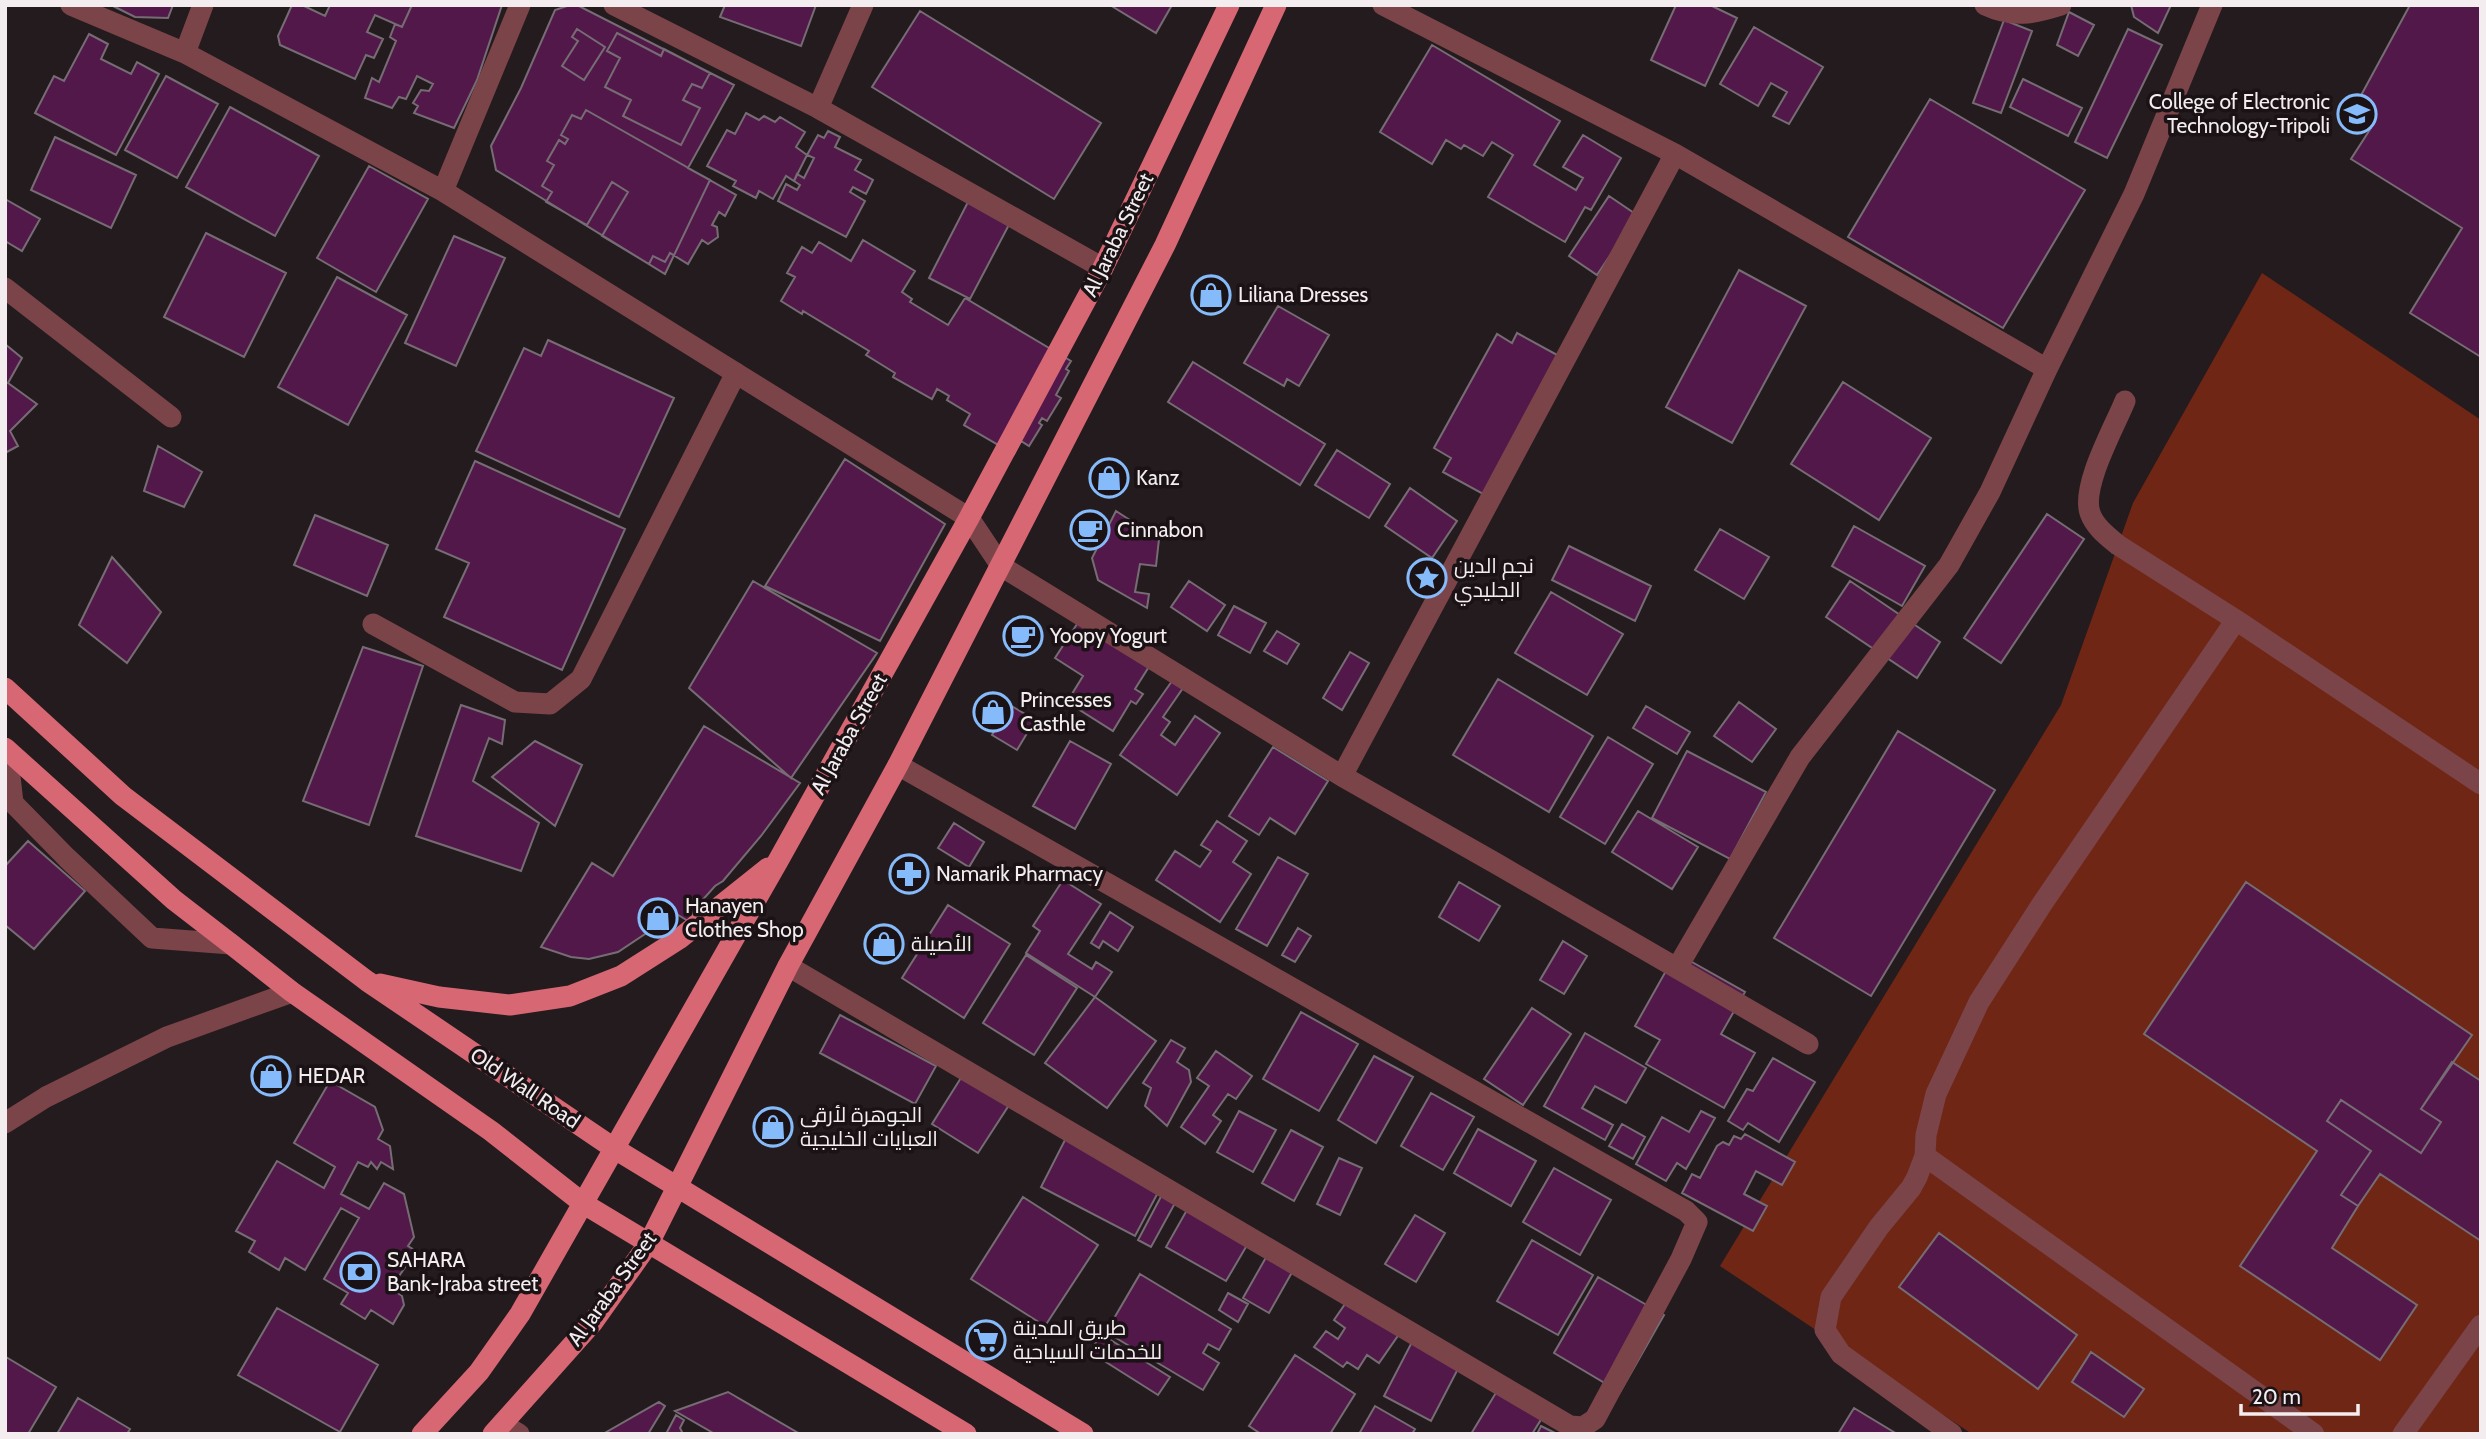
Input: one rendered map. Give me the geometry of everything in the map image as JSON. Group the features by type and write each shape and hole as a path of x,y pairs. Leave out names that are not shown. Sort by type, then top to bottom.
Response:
{"main road":[{"name":"Al Jaraba Street","path":"422,1434 479,1372 520,1314 778,861 970,518 1103,268 1229,5"},
{"name":"Al Jaraba Street","path":"505,1431 593,1322 649,1243 788,966 898,765 1165,245 1276,5"},
{"name":"Old Wall Road","path":"5,688 123,796 367,981 615,1149 1083,1434"},
{"path":"6,749 174,900 292,992 491,1131 584,1204 967,1434"},
{"path":"367,981 439,997 510,1005 570,996 621,976 679,939 778,861"}],"street":[{"path":"71,5 185,53 443,191 970,518 1001,566 1342,776 1808,1044"},
{"path":"185,53 203,5"},
{"path":"443,191 520,5"},
{"path":"614,5 818,108 1103,268"},
{"path":"818,108 863,5"},
{"path":"1383,5 1675,154 2048,369"},
{"path":"1985,5 2011,15 2026,15 2061,5"},
{"path":"1677,968 1800,757 1949,565 1990,492 2134,194 2212,5"},
{"path":"1342,776 1675,154"},
{"path":"5,288 171,417"},
{"path":"373,624 515,702 550,704 581,679 736,373"},
{"path":"2125,401 2092,479 2089,510 2094,522 2118,545 2236,620 2481,784"},
{"path":"1952,1434 1841,1354 1825,1330 1831,1297 1879,1227 1911,1188 1925,1156 1926,1135 1936,1094 1979,1002 2042,904 2236,620"},
{"path":"6,749 13,803 67,858 152,937 231,944"},
{"path":"788,966 1570,1426 1583,1427 1595,1419 1681,1259 1697,1222 1686,1211 898,765"},
{"path":"5,1123 46,1097 167,1037 292,992"},
{"path":"1925,1156 2314,1434"},
{"path":"2403,1434 2481,1325"}],"shaded area":[{"path":"2262,273 2481,420 2481,1434 1972,1434 1720,1266 2061,705 2133,503"}],"building":[{"path":"111,5 173,5 168,18 135,17"},
{"path":"292,5 302,5 325,16 330,5 412,5 402,27 375,15 367,32 383,39 374,58 366,55 355,79 280,45 278,36"},
{"path":"412,5 502,5 477,80 454,128 414,113 418,106 413,103 421,90 429,91 433,84 417,76 406,99 399,97 392,108 365,98 372,78 379,82 396,41 390,37 395,24 402,27"},
{"path":"577,5 734,85 688,168 710,180 665,274 496,170 491,146 521,88 555,10"},
{"path":"725,5 816,5 801,46 720,17"},
{"path":"1110,5 1172,5 1156,33"},
{"path":"1676,5 1710,5 1737,18 1705,86 1651,60"},
{"path":"2131,5 2171,5 2158,33 2134,17"},
{"path":"2410,5 2481,5 2481,357 2410,313 2462,228 2351,159 2371,128 2359,99"},
{"path":"920,11 1101,123 1054,199 872,87"},
{"path":"2069,12 2094,25 2078,56 2057,45"},
{"path":"2004,20 2032,31 2001,113 1973,103"},
{"path":"1754,27 1823,67 1789,124 1773,116 1787,92 1771,83 1758,106 1720,84"},
{"path":"577,29 605,47 584,80 562,66 578,41 572,37"},
{"path":"2128,29 2162,45 2107,158 2075,142"},
{"path":"617,33 661,56 664,49 710,73 702,88 692,84 683,100 700,108 681,145 623,116 631,100 605,87 620,58 607,51"},
{"path":"89,34 108,44 101,59 131,74 137,62 159,74 116,155 35,113 54,76 64,81"},
{"path":"1432,45 1560,121 1534,165 1576,190 1583,178 1563,167 1583,135 1621,158 1591,210 1585,207 1565,242 1488,197 1513,155 1492,142 1483,156 1464,145 1461,149 1446,140 1432,164 1380,132"},
{"path":"166,76 218,104 177,178 125,150"},
{"path":"2023,79 2082,108 2068,136 2010,107"},
{"path":"1930,99 2085,190 2003,328 1848,237"},
{"path":"230,107 319,156 275,236 186,187"},
{"path":"586,110 736,195 725,216 719,212 712,225 717,227 718,237 708,244 702,240 688,264 670,253 665,262 653,256 649,264 602,236 628,192 612,182 587,225 546,202 552,192 542,186 554,165 547,161 559,140 565,144 568,139 561,135 572,115 581,119"},
{"path":"746,113 759,120 764,116 775,122 780,117 805,132 796,147 807,155 794,181 786,176 773,199 759,191 756,198 733,186 736,181 707,166 727,130 735,134"},
{"path":"828,131 840,137 835,147 861,160 855,170 873,180 866,194 853,187 850,192 865,201 846,237 778,201 786,184 797,190 800,185 794,181 797,174 804,178 814,158 807,155 818,135 824,138"},
{"path":"55,137 136,175 111,228 31,190"},
{"path":"369,166 428,199 376,292 317,258"},
{"path":"1609,196 1637,215 1597,275 1569,256"},
{"path":"970,198 1012,219 970,299 929,278"},
{"path":"5,199 40,219 22,251 5,241"},
{"path":"206,233 286,273 244,357 164,317"},
{"path":"454,236 505,258 456,366 405,343"},
{"path":"863,240 915,271 902,292 912,299 910,302 948,325 965,298 1071,361 1066,369 1069,371 1056,395 1061,398 1047,421 1042,418 1039,423 1042,425 1029,446 1021,441 1014,454 964,425 970,414 947,400 949,396 937,389 932,399 893,377 895,373 866,355 869,351 803,311 802,314 781,301 795,277 787,273 802,247 812,253 819,242 851,261"},
{"path":"1739,270 1806,306 1732,443 1666,407"},
{"path":"337,277 407,315 348,425 278,387"},
{"path":"1278,306 1329,335 1299,386 1287,379 1284,386 1244,363"},
{"path":"1517,333 1559,356 1483,494 1443,472 1451,458 1434,448 1497,334 1512,343"},
{"path":"548,340 674,398 619,517 476,451 524,348 541,356"},
{"path":"5,344 22,358 8,383 37,404 10,431 18,446 5,453"},
{"path":"1193,362 1325,444 1300,485 1168,402"},
{"path":"1843,382 1931,438 1879,520 1791,464"},
{"path":"158,446 202,472 184,507 144,491"},
{"path":"1337,450 1390,484 1369,518 1315,485"},
{"path":"845,459 945,524 880,641 765,586"},
{"path":"475,461 625,529 562,670 444,617 469,563 436,549"},
{"path":"1410,488 1457,521 1432,558 1385,526"},
{"path":"1116,511 1159,539 1156,566 1140,564 1135,592 1149,594 1147,608 1098,580 1092,558"},
{"path":"2047,514 2084,539 2001,663 1964,638"},
{"path":"315,515 388,545 367,596 294,565"},
{"path":"1854,526 1925,566 1902,606 1832,566"},
{"path":"1720,529 1769,557 1744,599 1695,570"},
{"path":"1569,546 1651,586 1635,621 1552,580"},
{"path":"112,557 161,612 127,663 79,625"},
{"path":"753,581 877,653 791,778 689,688"},
{"path":"1189,581 1225,605 1207,631 1171,607"},
{"path":"1850,581 1940,642 1917,678 1826,617"},
{"path":"1551,592 1623,634 1587,695 1515,653"},
{"path":"1234,606 1266,623 1250,653 1218,635"},
{"path":"1079,621 1150,665 1135,689 1143,694 1136,704 1131,701 1113,731 1067,702 1083,676 1055,658"},
{"path":"1277,631 1299,644 1287,664 1264,651"},
{"path":"363,647 423,666 369,825 303,801"},
{"path":"1350,652 1369,663 1342,710 1323,698"},
{"path":"1498,679 1593,736 1549,812 1453,755"},
{"path":"1172,681 1183,688 1163,717 1170,722 1161,735 1175,745 1195,716 1220,733 1177,795 1120,755"},
{"path":"1739,702 1776,729 1752,762 1714,736"},
{"path":"461,705 505,720 502,744 489,738 473,781 539,823 521,871 416,836"},
{"path":"1010,705 1035,720 1017,750 992,735"},
{"path":"1646,706 1690,732 1677,754 1633,728"},
{"path":"704,726 800,783 761,836 723,881 698,905 688,921 670,910 654,928 618,952 589,959 571,957 541,947 592,863 613,876"},
{"path":"1898,731 1995,790 1871,996 1774,938"},
{"path":"1608,737 1653,764 1605,844 1560,817"},
{"path":"535,741 582,765 555,826 492,777"},
{"path":"1070,741 1111,764 1075,829 1033,806"},
{"path":"1273,747 1328,781 1295,834 1270,818 1259,835 1229,816"},
{"path":"1687,751 1766,792 1730,859 1652,818"},
{"path":"1638,811 1698,847 1672,889 1612,852"},
{"path":"1217,821 1247,841 1233,862 1251,874 1220,922 1156,880 1175,851 1200,867 1211,851 1201,845"},
{"path":"954,823 984,842 969,867 938,848"},
{"path":"28,841 85,891 34,949 5,925 5,866"},
{"path":"1278,857 1308,874 1267,946 1236,929"},
{"path":"1063,880 1101,904 1068,954 1092,969 1096,962 1112,972 1095,997 1026,953 1040,931 1033,926"},
{"path":"1459,882 1500,906 1479,941 1439,917"},
{"path":"2246,882 2472,1035 2421,1109 2441,1122 2421,1153 2341,1100 2327,1121 2371,1151 2341,1195 2358,1206 2332,1248 2417,1305 2380,1360 2240,1266 2317,1151 2144,1034"},
{"path":"948,905 1010,944 964,1018 902,978"},
{"path":"1110,912 1133,927 1118,951 1103,941 1099,948 1091,943"},
{"path":"1298,928 1311,936 1295,962 1282,955"},
{"path":"1563,941 1587,956 1564,994 1540,980"},
{"path":"1676,953 1745,992 1721,1034 1755,1053 1724,1108 1646,1064 1660,1040 1635,1026"},
{"path":"1026,955 1077,988 1034,1055 983,1023"},
{"path":"1095,997 1156,1041 1107,1108 1045,1063"},
{"path":"1532,1008 1571,1034 1523,1105 1484,1079"},
{"path":"1301,1012 1358,1044 1319,1111 1263,1079"},
{"path":"840,1015 936,1066 915,1104 820,1053"},
{"path":"1585,1033 1646,1068 1626,1103 1595,1086 1582,1108 1613,1125 1605,1140 1544,1106"},
{"path":"1171,1040 1185,1048 1177,1062 1189,1070 1191,1082 1167,1126 1145,1106 1151,1088 1143,1083"},
{"path":"1216,1051 1252,1076 1236,1099 1228,1094 1213,1115 1221,1121 1205,1144 1181,1127 1209,1086 1197,1078"},
{"path":"1374,1056 1413,1077 1376,1143 1338,1120"},
{"path":"1773,1058 1815,1082 1779,1142 1748,1123 1743,1130 1728,1121 1747,1089 1753,1091"},
{"path":"2452,1062 2481,1081 2481,1241 2380,1174 2358,1206 2341,1195 2371,1151 2327,1121 2341,1100 2421,1153 2441,1122 2421,1109"},
{"path":"964,1073 1011,1102 978,1153 932,1124"},
{"path":"330,1081 375,1107 383,1130 378,1139 390,1146 393,1169 381,1162 377,1169 371,1162 368,1167 358,1162 341,1194 369,1209 384,1183 404,1194 414,1237 408,1246 416,1251 391,1288 402,1296 404,1305 393,1324 371,1310 365,1319 341,1304 348,1293 324,1279 359,1218 341,1208 305,1270 285,1258 279,1270 249,1252 255,1241 236,1231 277,1161 324,1188 335,1167 294,1143"},
{"path":"1431,1093 1474,1117 1443,1170 1401,1146"},
{"path":"1239,1111 1276,1130 1253,1172 1217,1152"},
{"path":"1701,1111 1715,1118 1686,1169 1677,1163 1666,1181 1636,1164 1662,1117 1689,1132"},
{"path":"1622,1124 1645,1137 1633,1159 1609,1146"},
{"path":"1478,1129 1536,1161 1511,1206 1454,1173"},
{"path":"1291,1130 1323,1147 1294,1201 1262,1183"},
{"path":"1745,1134 1795,1162 1782,1185 1756,1171 1744,1194 1767,1206 1753,1231 1682,1193 1692,1174 1700,1178 1717,1146 1723,1142 1729,1145 1734,1136 1741,1139"},
{"path":"1067,1136 1162,1185 1135,1236 1041,1187"},
{"path":"1339,1158 1362,1168 1340,1215 1317,1204"},
{"path":"1554,1168 1611,1200 1580,1255 1523,1222"},
{"path":"1166,1187 1180,1194 1151,1247 1138,1240"},
{"path":"1023,1197 1098,1245 1045,1326 971,1279"},
{"path":"1192,1201 1253,1235 1226,1281 1166,1247"},
{"path":"1415,1215 1445,1233 1416,1282 1385,1264"},
{"path":"1939,1233 2077,1335 2038,1389 1899,1287"},
{"path":"1532,1240 1593,1275 1558,1335 1497,1301"},
{"path":"1269,1252 1295,1267 1269,1313 1243,1298"},
{"path":"1140,1274 1231,1329 1219,1350 1208,1344 1203,1353 1219,1363 1203,1390 1106,1332"},
{"path":"1598,1277 1664,1315 1620,1392 1554,1353"},
{"path":"1354,1291 1404,1327 1379,1363 1367,1355 1358,1369 1347,1362 1343,1367 1314,1347 1326,1331 1338,1339 1345,1328 1334,1320"},
{"path":"1228,1293 1248,1304 1238,1322 1219,1310"},
{"path":"277,1308 378,1365 340,1432 238,1375"},
{"path":"1101,1334 1170,1377 1158,1395 1090,1352"},
{"path":"1413,1340 1460,1365 1431,1421 1384,1396"},
{"path":"2091,1352 2144,1389 2124,1417 2072,1382"},
{"path":"1295,1355 1355,1394 1330,1434 1261,1434 1249,1426"},
{"path":"6,1357 56,1387 28,1434 5,1434"},
{"path":"1497,1391 1542,1418 1532,1434 1471,1434"},
{"path":"728,1392 800,1434 715,1434 675,1411"},
{"path":"78,1398 130,1429 127,1434 57,1434"},
{"path":"659,1402 665,1406 648,1434 603,1434"},
{"path":"1375,1406 1415,1429 1412,1434 1359,1434"},
{"path":"1854,1408 1897,1434 1838,1434"},
{"path":"676,1415 684,1420 680,1428 683,1434 666,1434"},
{"path":"1541,1426 1557,1434 1537,1434"}],"place":[{"name":"College of Electronic Technology-Tripoli","path":"2357,114"},
{"name":"Liliana Dresses","path":"1211,295"},
{"name":"Kanz","path":"1109,478"},
{"name":"Cinnabon","path":"1090,530"},
{"name":"نجم الدين الجليدي","path":"1427,578"},
{"name":"Yoopy Yogurt","path":"1023,636"},
{"name":"Princesses Casthle","path":"993,712"},
{"name":"Namarik Pharmacy","path":"909,874"},
{"name":"Hanayen Clothes Shop","path":"658,918"},
{"name":"الأصيلة","path":"884,944"},
{"name":"HEDAR","path":"271,1076"},
{"name":"الجوهرة لأرقى العبايات الخليجية","path":"773,1127"},
{"name":"SAHARA Bank-Jraba street","path":"360,1272"},
{"name":"طريق المدينة للخدمات السياحية","path":"986,1340"}]}
